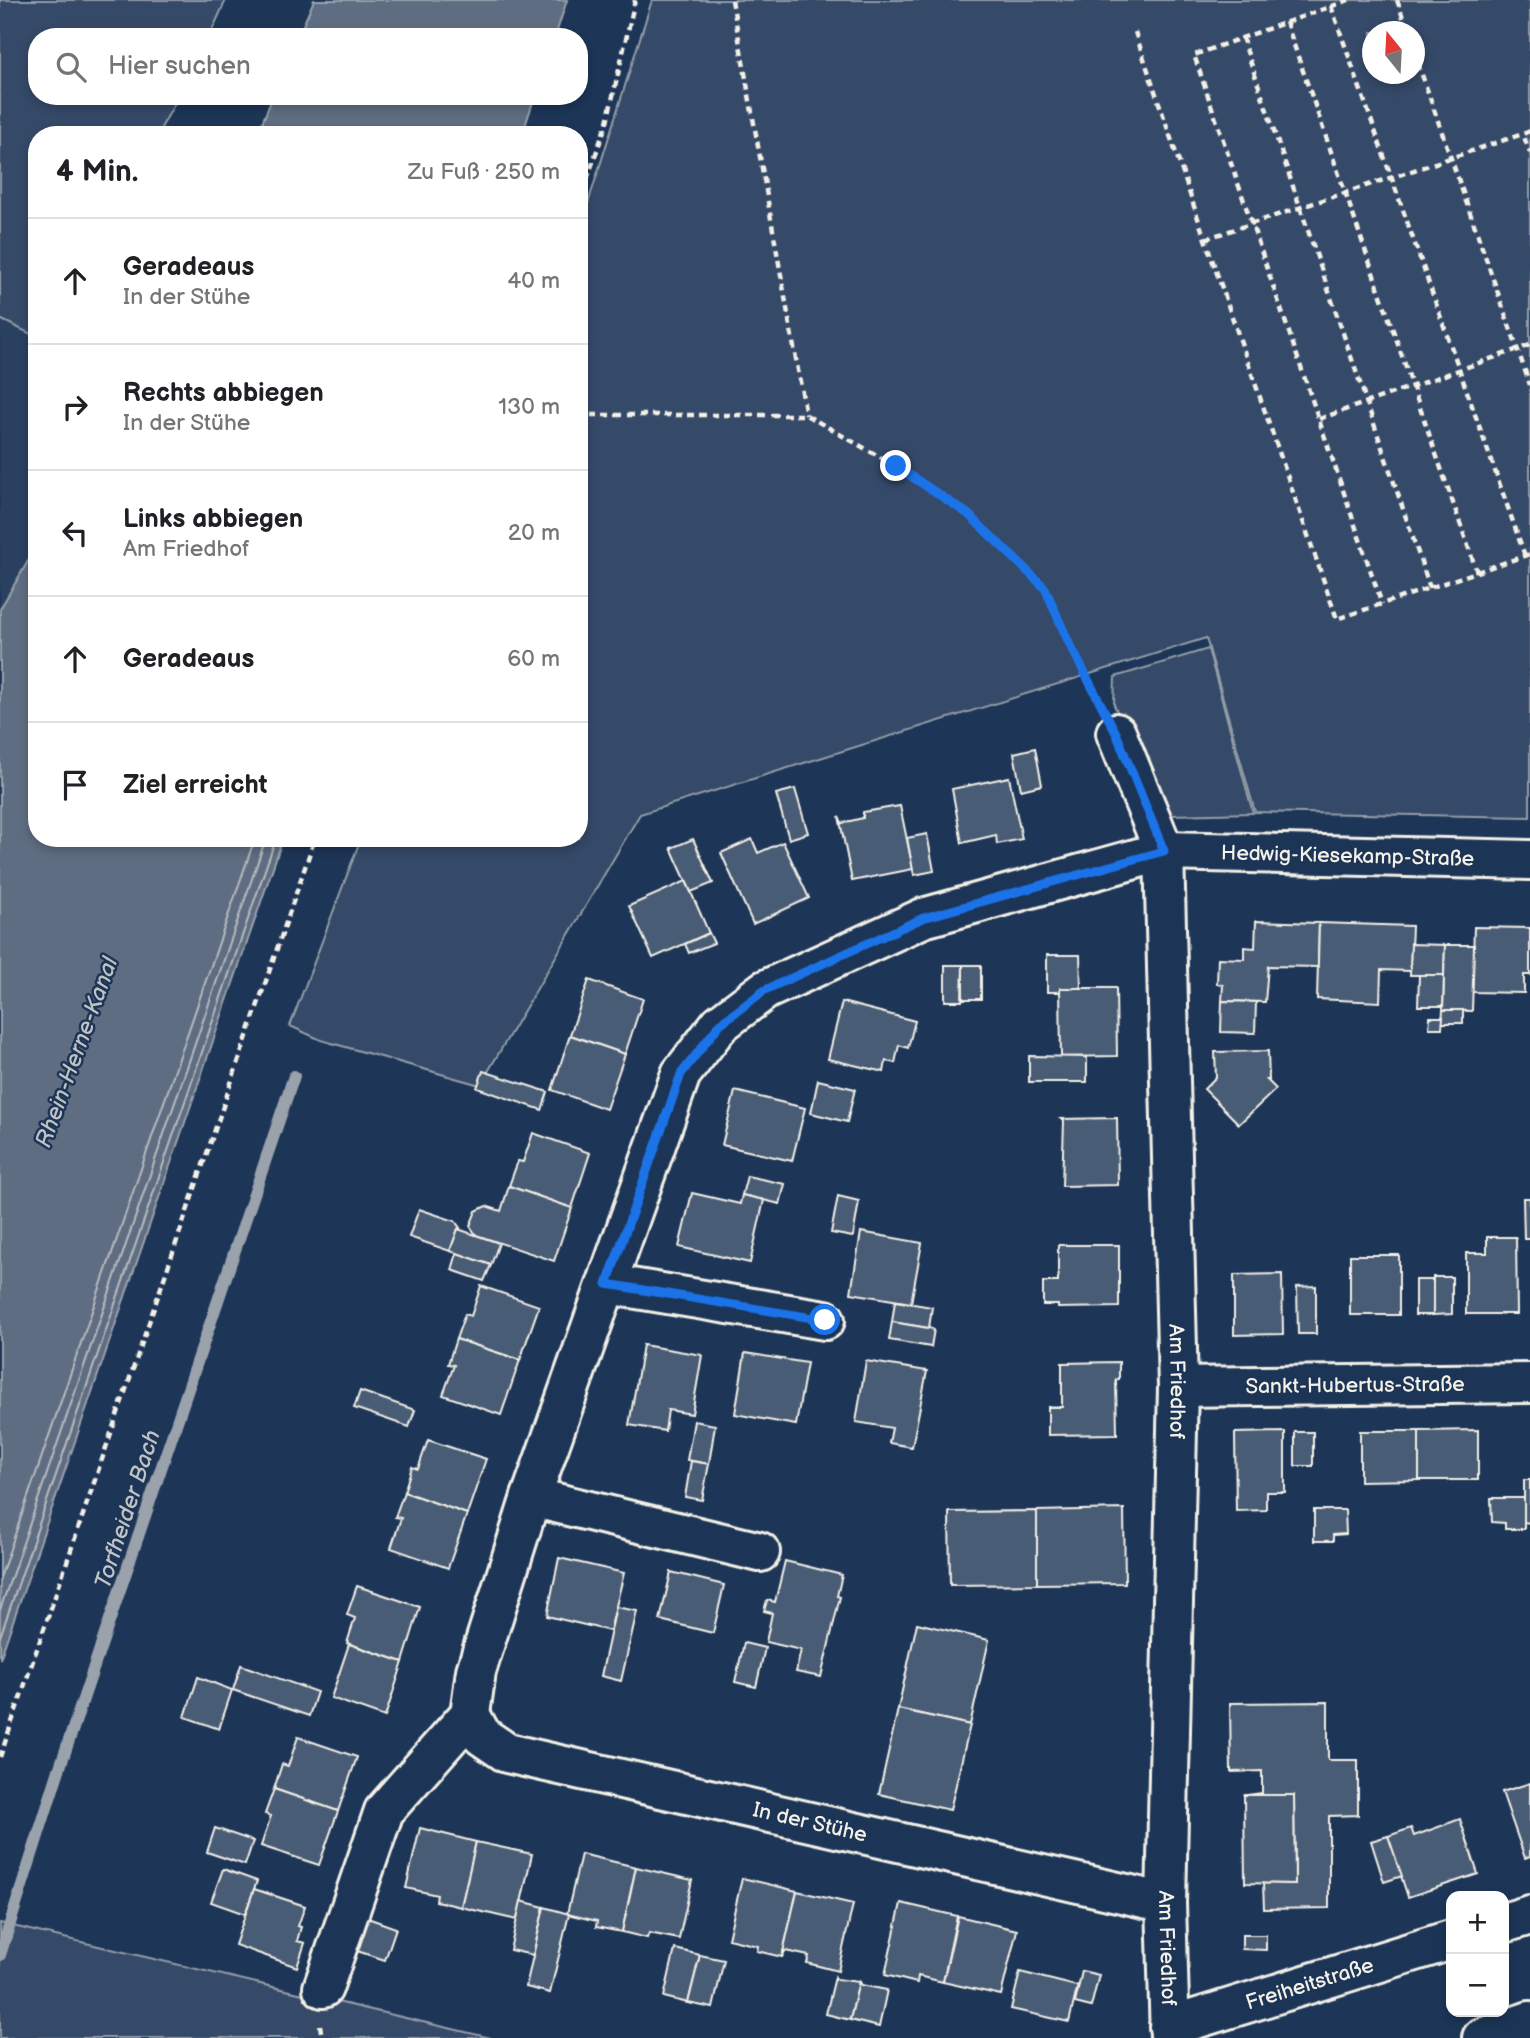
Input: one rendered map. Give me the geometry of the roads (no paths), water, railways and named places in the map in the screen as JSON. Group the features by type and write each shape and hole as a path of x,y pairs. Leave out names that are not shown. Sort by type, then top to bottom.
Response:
{"street":[{"name":"Am Friedhof","path":"1116,733 1164,851 1178,1387 1166,1903 1170,2033"},
{"name":"Hedwig-Kiesekamp-Straße","path":"1164,851 1530,860"},
{"path":"323,1989 384,1811 470,1714 476,1671 531,1497 681,1074 720,1024 765,990 923,918 1164,851"},
{"path":"607,1284 825,1320"},
{"name":"Sankt-Hubertus-Straße","path":"1178,1387 1530,1383"},
{"path":"531,1497 760,1552"},
{"name":"In der Stühe","path":"470,1714 482,1736 507,1753 1166,1903"},
{"path":"1509,1921 1530,1915"},
{"name":"Freiheitstraße","path":"1170,2033 1446,1942"},
{"path":"1482,2038 1530,2021"}],"water":[{"path":"314,0 567,0 558,28 302,28"},
{"path":"269,105 532,105 525,126 261,126"},
{"name":"Rhein-Herne-Kanal","path":"28,561 28,847 280,847 0,1659 0,609"}],"waterway":[{"name":"Torfheider Bach","path":"0,1955 59,1770 294,1076"}]}
